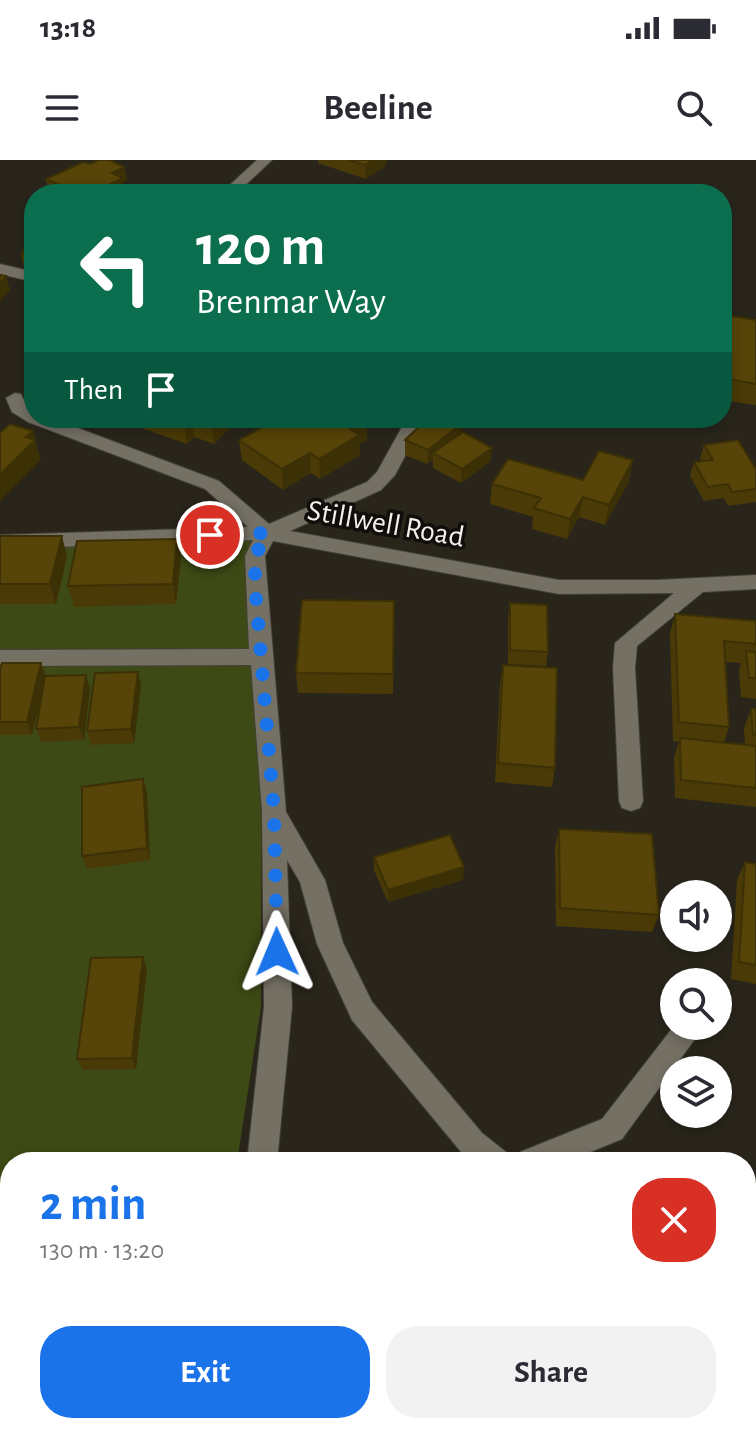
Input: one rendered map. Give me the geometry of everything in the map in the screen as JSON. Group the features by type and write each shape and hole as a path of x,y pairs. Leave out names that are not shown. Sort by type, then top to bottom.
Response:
{"street":[{"path":"238,184 265,160"},
{"path":"0,269 24,275"},
{"name":"Stillwell Road","path":"8,394 24,412"},
{"name":"Stillwell Road","path":"61,428 212,485 267,533 559,587 756,582"},
{"path":"0,542 267,533 374,486 385,475 411,428"},
{"path":"263,1152 278,1007 274,812 260,657 255,556 267,533"},
{"path":"631,801 624,668 626,643 698,585"},
{"path":"0,641 144,646 156,648 169,658"},
{"path":"0,658 260,657"},
{"path":"274,812 312,880 330,944 362,1011 415,1078 483,1152"},
{"path":"555,1152 612,1129 680,1040"}],"green space":[{"path":"258,538 249,556 261,815 261,1007 239,1152 0,1152 0,546"}],"building":[{"path":"110,160 124,167 112,173 123,178 111,184 57,184 46,179 83,162 90,164"},
{"path":"349,160 373,160 365,165"},
{"path":"732,316 756,320 756,384 732,380"},
{"path":"10,424 33,431 26,437 35,440 0,475 0,433"},
{"path":"261,428 352,428 359,435 319,459 310,453 282,469 239,440"},
{"path":"418,428 456,428 428,450 405,440"},
{"path":"463,432 492,448 462,469 433,453"},
{"path":"738,440 756,469 756,489 732,492 728,484 708,487 694,462 713,460 704,445"},
{"path":"599,451 633,460 609,505 583,497 570,519 534,508 541,498 492,484 508,459 583,480"},
{"path":"0,536 62,536 50,584 0,584"},
{"path":"177,539 173,584 68,586 77,541"},
{"path":"302,600 394,601 393,674 296,673"},
{"path":"510,603 547,605 548,652 510,650"},
{"path":"675,614 756,621 756,644 724,641 729,727 679,722"},
{"path":"746,651 756,652 756,678 749,678"},
{"path":"2,663 41,663 27,722 0,722"},
{"path":"503,665 557,668 555,768 498,763"},
{"path":"138,672 131,729 87,731 95,673"},
{"path":"86,675 79,727 36,729 45,676"},
{"path":"751,709 756,709 756,735 753,735"},
{"path":"680,738 756,746 756,788 681,780"},
{"path":"143,779 147,848 82,856 82,787"},
{"path":"559,829 652,834 659,915 560,908"},
{"path":"450,835 464,867 388,890 374,857"},
{"path":"745,862 756,864 756,965 739,962"},
{"path":"143,957 132,1058 77,1059 91,958"}],"route":[{"path":"210,535 267,533 255,556 255,585 274,812 277,952"}]}
